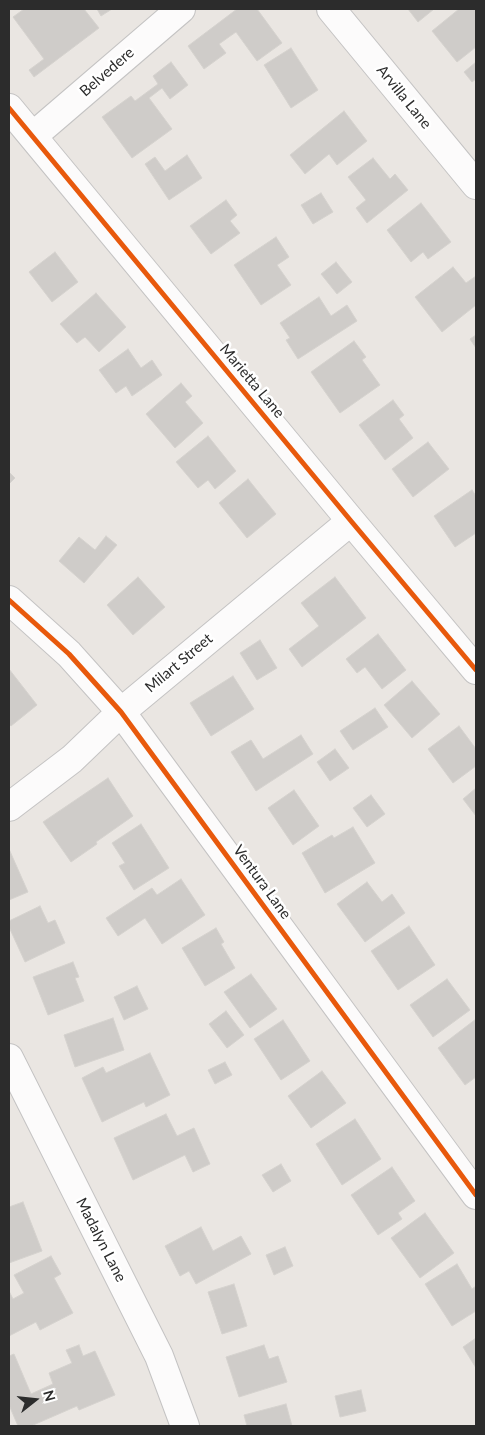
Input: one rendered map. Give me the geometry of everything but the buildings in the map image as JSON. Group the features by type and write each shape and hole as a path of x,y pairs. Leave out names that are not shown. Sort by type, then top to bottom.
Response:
{"street":[{"name":"Belvedere","path":"32,136 181,9"},
{"name":"Arvilla Lane","path":"331,9 476,185"},
{"name":"Marietta Lane","path":"9,108 476,670"},
{"name":"Milart Street","path":"9,807 72,759 121,712 351,521"},
{"name":"Ventura Lane","path":"9,600 69,654 121,712 476,1195"},
{"name":"Madalyn Lane","path":"9,1058 159,1356 185,1426"}],"cycle path":[{"path":"9,108 476,670"},
{"path":"9,600 69,654 121,712 476,1195"}]}
